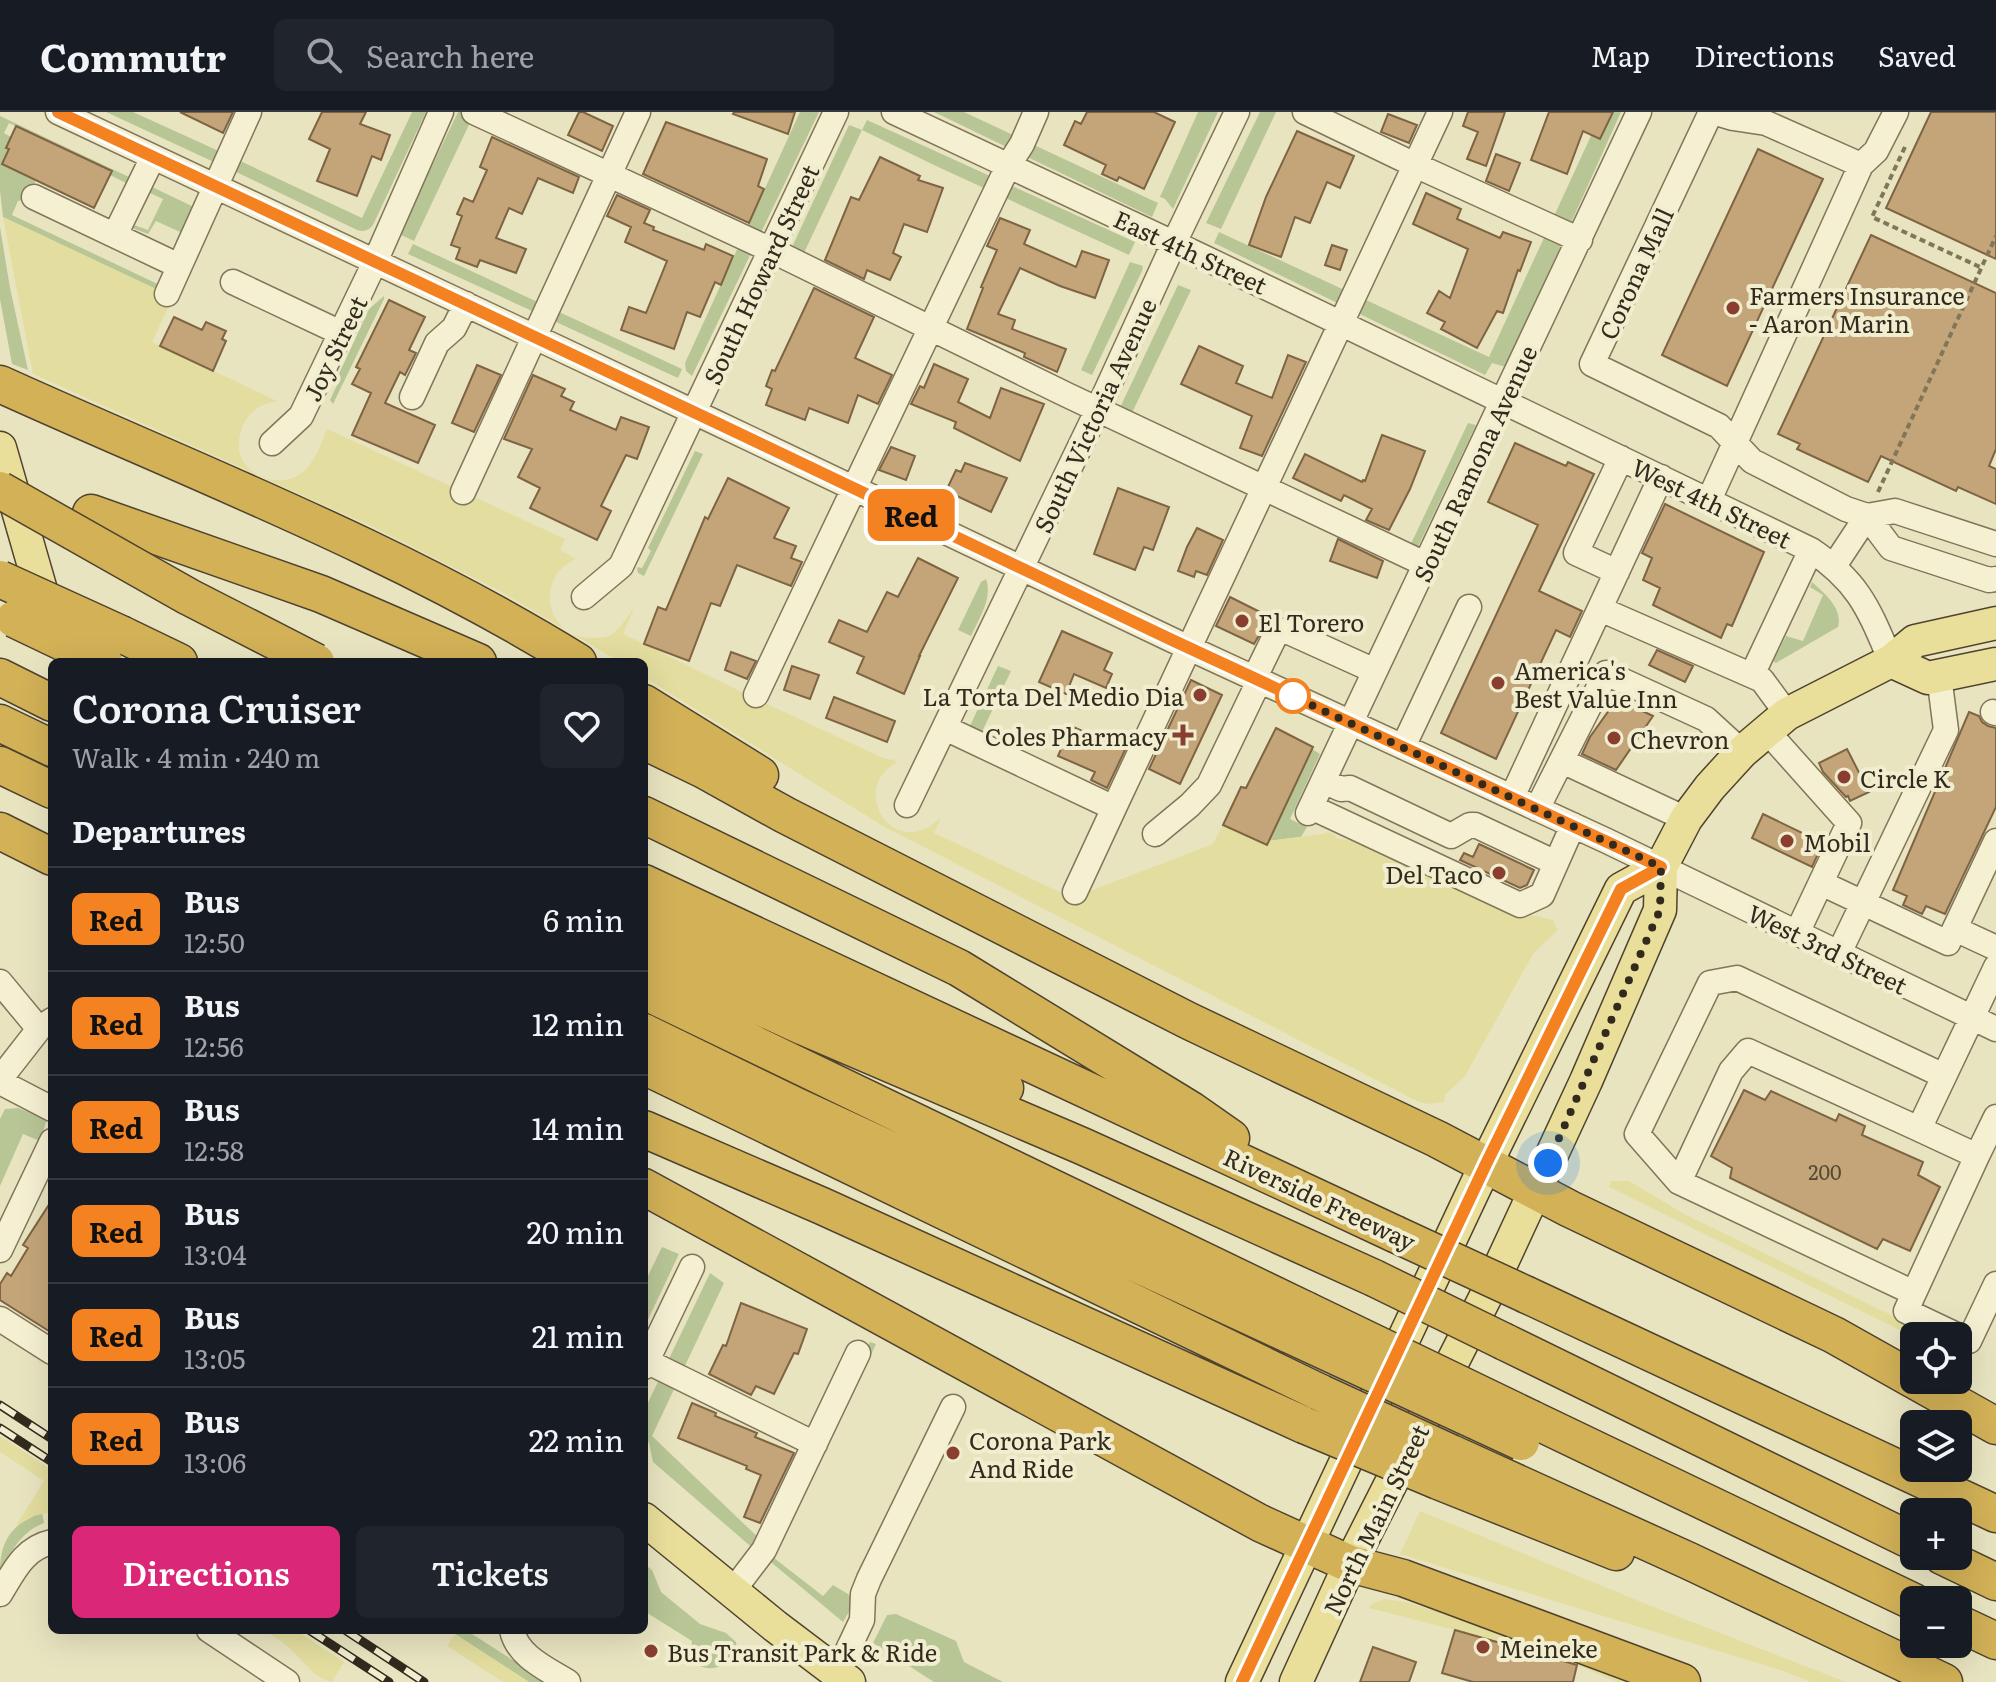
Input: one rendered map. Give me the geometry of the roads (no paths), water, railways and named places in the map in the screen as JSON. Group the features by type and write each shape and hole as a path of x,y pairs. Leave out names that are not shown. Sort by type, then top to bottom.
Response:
{"highway":[{"path":"0,384 435,581 571,658"},
{"path":"0,484 321,594 469,658"},
{"path":"0,490 189,597 308,658"},
{"path":"0,579 113,648"},
{"path":"7,616 113,648 160,658"},
{"path":"648,705 1027,938"},
{"path":"0,723 48,746"},
{"path":"648,743 1189,1021 1834,1335 1900,1372"},
{"path":"0,765 48,788"},
{"path":"648,817 959,968 1191,1110 1308,1192"},
{"path":"0,831 48,855"},
{"name":"Riverside Freeway","path":"648,885 1996,1514"},
{"path":"648,919 1243,1201 1262,1214 1275,1233"},
{"path":"648,956 1374,1278 1900,1535"},
{"path":"648,993 1298,1323 1526,1431 1747,1523 1900,1595"},
{"path":"648,1034 810,1112 1298,1323"},
{"path":"648,1068 1321,1393 1445,1467"},
{"path":"648,1131 822,1206 1304,1425 1445,1467 1689,1561 1944,1682"},
{"path":"648,1189 1254,1519 1350,1564 1403,1578 1682,1682"},
{"path":"1939,1394 1996,1426"},
{"path":"1971,1570 1996,1582"},
{"path":"1972,1630 1996,1641"}],"main road":[{"path":"0,448 49,619 64,658"},
{"path":"1242,1682 1486,1164 1621,889 1661,867 1686,819 1710,787 1742,752 1777,722 1891,661 1915,641 1996,623"},
{"path":"1891,661 1928,678 1996,664"},
{"name":"North Main Street","path":"1296,1682 1350,1564 1457,1357 1535,1191 1660,910 1661,867"},
{"path":"648,1522 843,1678"}],"street":[{"name":"West 3rd Street","path":"58,112 1021,567 1188,650 1253,676 1268,672 1286,675 1309,686 1346,720 1573,825 1996,1029"},
{"path":"167,294 249,112"},
{"name":"Joy Street","path":"272,443 301,416 375,262 441,112"},
{"path":"474,112 771,250 1425,564"},
{"path":"463,492 638,112"},
{"name":"South Howard Street","path":"584,597 621,566 836,112"},
{"name":"East 4th Street","path":"894,112 1495,397"},
{"path":"756,695 1036,112"},
{"name":"South Victoria Avenue","path":"907,805 1237,112"},
{"path":"1305,112 1580,240"},
{"path":"1075,892 1440,112"},
{"name":"South Ramona Avenue","path":"1556,863 1542,895 1520,905 1309,810 1346,720 1375,671 1425,564 1495,397 1580,240 1639,112"},
{"path":"1712,112 1766,123 1861,165"},
{"name":"Corona Mall","path":"1712,112 1592,364 1719,426 1752,461 1846,509 1867,516 1895,511 1996,544"},
{"path":"1709,500 1861,165 1876,151 1896,112"},
{"path":"115,235 153,157"},
{"path":"34,197 179,266"},
{"path":"233,282 341,333"},
{"path":"412,397 437,343 454,328 466,304"},
{"name":"West 4th Street","path":"1495,397 1811,550 1849,581 1865,604 1891,661"},
{"path":"1617,572 1576,553 1621,458"},
{"path":"1475,825 1502,792 1600,609 1661,477"},
{"path":"1834,566 1867,516 1891,548 1989,580 1996,579"},
{"path":"1752,675 1811,550"},
{"path":"1403,747 1469,607"},
{"path":"1600,609 1762,680 1777,722 1849,823 1797,933"},
{"path":"1155,834 1209,785 1253,676 1275,636 1286,631 1375,671"},
{"path":"1537,809 1606,673 1706,719 1742,752"},
{"path":"1839,953 1946,730 1939,676"},
{"path":"945,728 1114,808"},
{"path":"1562,761 1686,819"},
{"path":"1323,781 1341,789 1350,788 1451,836 1475,825 1556,863 1573,825"},
{"path":"1821,883 1948,943 1996,841"},
{"path":"1955,929 1996,948"},
{"path":"1919,1129 1996,967"},
{"path":"1914,1293 1679,1182 1637,1134 1710,983 1737,978 1944,1076"},
{"path":"0,982 45,1024 0,1080 48,1107"},
{"path":"1679,1182 1731,1071 1748,1051 1977,1156"},
{"path":"1996,1117 1906,1311 1969,1341 1996,1284"},
{"path":"0,1250 6,1222 44,1177"},
{"path":"648,1357 692,1267"},
{"path":"0,1319 48,1349"},
{"path":"732,1592 764,1550 858,1353"},
{"path":"648,1364 815,1444"},
{"path":"843,1678 862,1620 863,1594 869,1579 953,1407"},
{"path":"0,1594 24,1555 48,1543"},
{"path":"215,1634 287,1682"},
{"path":"513,1634 516,1644 524,1652 568,1682"}],"railway":[{"path":"0,1405 48,1436"},
{"path":"0,1428 48,1459"},
{"path":"315,1634 389,1682"},
{"path":"351,1634 424,1682"}],"place":[{"name":"Farmers Insurance - Aaron Marin","path":"1733,308"},
{"name":"El Torero","path":"1242,621"},
{"name":"America's Best Value Inn","path":"1498,683"},
{"name":"La Torta Del Medio Dia","path":"1200,695"},
{"name":"Coles Pharmacy","path":"1183,735"},
{"name":"Chevron","path":"1614,738"},
{"name":"Circle K","path":"1844,777"},
{"name":"Mobil","path":"1787,841"},
{"name":"Del Taco","path":"1499,873"},
{"name":"Corona Park And Ride","path":"953,1453"},
{"name":"Meineke","path":"1483,1647"},
{"name":"Bus Transit Park & Ride","path":"651,1651"}]}
